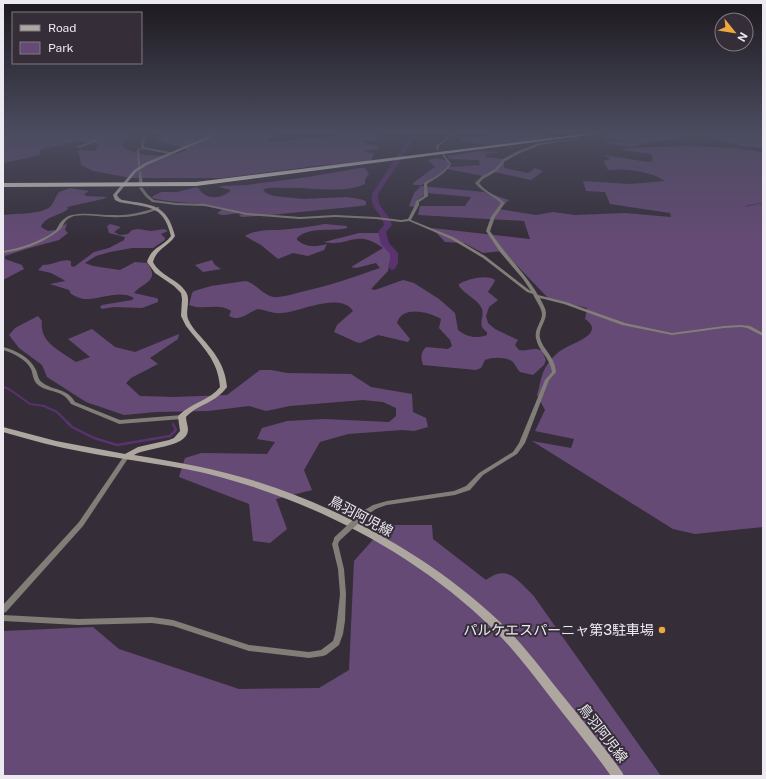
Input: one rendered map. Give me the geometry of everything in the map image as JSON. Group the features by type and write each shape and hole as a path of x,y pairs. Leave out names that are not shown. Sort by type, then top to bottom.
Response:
{"highway":[{"path":"3,185 179,185 210,183 326,168"}],"street":[{"path":"3,348 16,353 26,361 32,367 37,381 40,384 65,394 71,398 73,403 119,422 182,417 189,410 208,401 221,392 224,387 223,376 214,355 188,325 184,315 183,308 185,299 183,292 158,273 150,262 151,255 168,242 173,236 169,222 158,208 146,204 117,199 115,195 140,168"},
{"path":"409,220 417,205 417,202 426,196 425,184 447,168"},
{"path":"3,618 78,622 152,620 173,623 249,648 309,655 323,653 336,642 339,634 343,594 341,569 335,544 337,539 365,513 376,507 455,492 468,488 481,474 515,453 522,443 547,380 554,372 554,365 539,340 538,334 543,320 544,311 536,295 498,248 488,231 493,218 502,206 502,202 484,192 477,183 479,180 497,168"},
{"path":"140,172 141,184"},
{"path":"141,188 153,201"},
{"path":"146,204 153,201 205,206 262,216 300,218 335,216 401,221 409,220 452,238 484,257 528,291 536,295 565,303 624,324 672,334 741,326 763,335"},
{"path":"3,252 23,247 50,235 58,230 59,225 63,220 76,214 86,213 106,216 130,216 158,208"},
{"path":"3,610 81,524 126,457 142,448 168,443 179,438 184,432 182,417"},
{"name":"鳥羽阿児線","path":"3,429 54,444 188,466 222,474 270,489 310,505 357,528 413,560 443,581 496,625 524,655 618,776"}],"green space":[{"path":"88,168 297,168 223,178 131,178 93,171"},
{"path":"358,168 365,168 369,174 365,179 365,184 345,189 267,188 263,190 274,196 304,199 347,197 366,201 366,205 242,217 239,216 241,214 225,215 217,213 223,209 214,206 152,198 161,192 177,192 197,187 207,196 218,197 231,190 219,187 221,186 246,185 308,177"},
{"path":"433,168 506,168 528,173 536,168 543,171 531,180 494,172 483,176 447,169 422,185 413,185 413,183"},
{"path":"607,168 763,168 763,527 695,534 673,529 532,441 571,448 574,439 535,431 545,410 537,395 543,372 552,358 590,333 592,329 591,324 585,319 587,308 549,299 503,251 483,253 464,243 445,242 432,228 530,239 524,221 418,215 420,206 465,206 471,197 427,193 417,200 415,207 409,206 414,193 421,186 484,192 509,200 499,209 536,215 553,212 575,215 625,213 671,217 670,213 610,204 605,192 586,191 583,181 630,184 665,181 638,171 622,169 608,170"},
{"path":"70,188 89,191 84,194 86,196 107,197 67,207 68,209 65,211 49,218 41,227 48,231 56,230 67,223 65,230 68,233 59,240 5,256 5,259 22,265 24,269 3,280 3,215 35,212 47,209 51,206 59,192"},
{"path":"110,224 121,227 114,232 120,235 128,234 132,230 138,229 151,231 164,229 168,231 161,234 165,240 153,248 132,248 110,252 96,256 85,263 93,266 120,270 135,262 147,263 151,269 151,278 134,293 156,298 158,299 158,302 142,308 114,307 102,309 100,307 102,305 132,300 134,298 122,294 82,299 71,294 69,290 50,284 65,281 64,280 51,273 38,270 43,265 64,260 71,261 71,266 74,267 94,252 109,248 124,240 125,237 109,233 107,226"},
{"path":"325,224 347,226 347,228 314,231 302,234 297,238 297,240 308,246 327,244 324,250 308,256 293,253 278,259 261,245 245,236 261,231"},
{"path":"359,233 379,233 381,242 391,254 388,271 371,289 375,290 403,280 414,283 439,299 455,313 458,330 468,336 483,336 487,335 487,332 481,324 482,309 475,300 459,286 459,284 467,280 483,277 492,278 495,280 488,292 498,300 489,307 486,316 488,323 495,329 518,340 515,345 519,350 536,349 542,351 546,360 544,365 533,375 520,372 512,361 502,358 485,360 481,368 476,370 423,365 422,356 426,347 448,349 452,346 450,340 439,328 441,319 423,312 410,312 404,314 400,317 397,323 410,339 408,342 378,335 360,343 334,332 337,325 353,311 347,305 339,303 319,304 282,313 258,309 237,318 229,316 231,311 226,308 194,307 189,305 192,293 194,291 211,286 245,281 249,282 269,296 280,297 331,284 380,268 376,263 356,268 351,267 383,248 374,242 366,239 359,239 340,243 324,242"},
{"path":"212,260 215,265 221,269 203,272 195,265"},
{"path":"38,316 42,321 42,329 47,341 76,362 90,357 68,339 92,329 115,347 135,352 179,334 178,339 150,358 158,364 131,378 126,383 140,396 174,397 227,395 260,370 271,370 287,373 351,374 371,387 412,394 413,412 426,418 428,427 414,431 402,430 348,434 320,442 304,470 312,490 276,499 287,529 270,543 253,541 249,504 179,477 185,458 201,453 267,454 275,442 257,439 262,428 287,421 324,419 389,422 396,416 396,408 383,402 363,400 290,406 266,411 249,406 208,411 156,412 124,415 86,402 47,377 42,365 19,348 9,335 15,328"},
{"path":"386,525 432,525 433,539 486,580 500,573 517,579 533,595 661,776 3,776 3,631 93,627 119,649 239,689 319,688 349,670 354,561"}],"waterway":[{"path":"392,168 375,194 374,200 377,208 387,220 388,225 382,232 385,244 394,253 394,263 392,267"},
{"path":"752,205 746,206 763,203"},
{"path":"3,387 9,389 30,404 44,406 57,412 72,427 94,438 117,445 170,436 176,430 173,424"}],"place":[{"name":"パルケエスパーニャ第3駐車場","path":"662,630"}]}
